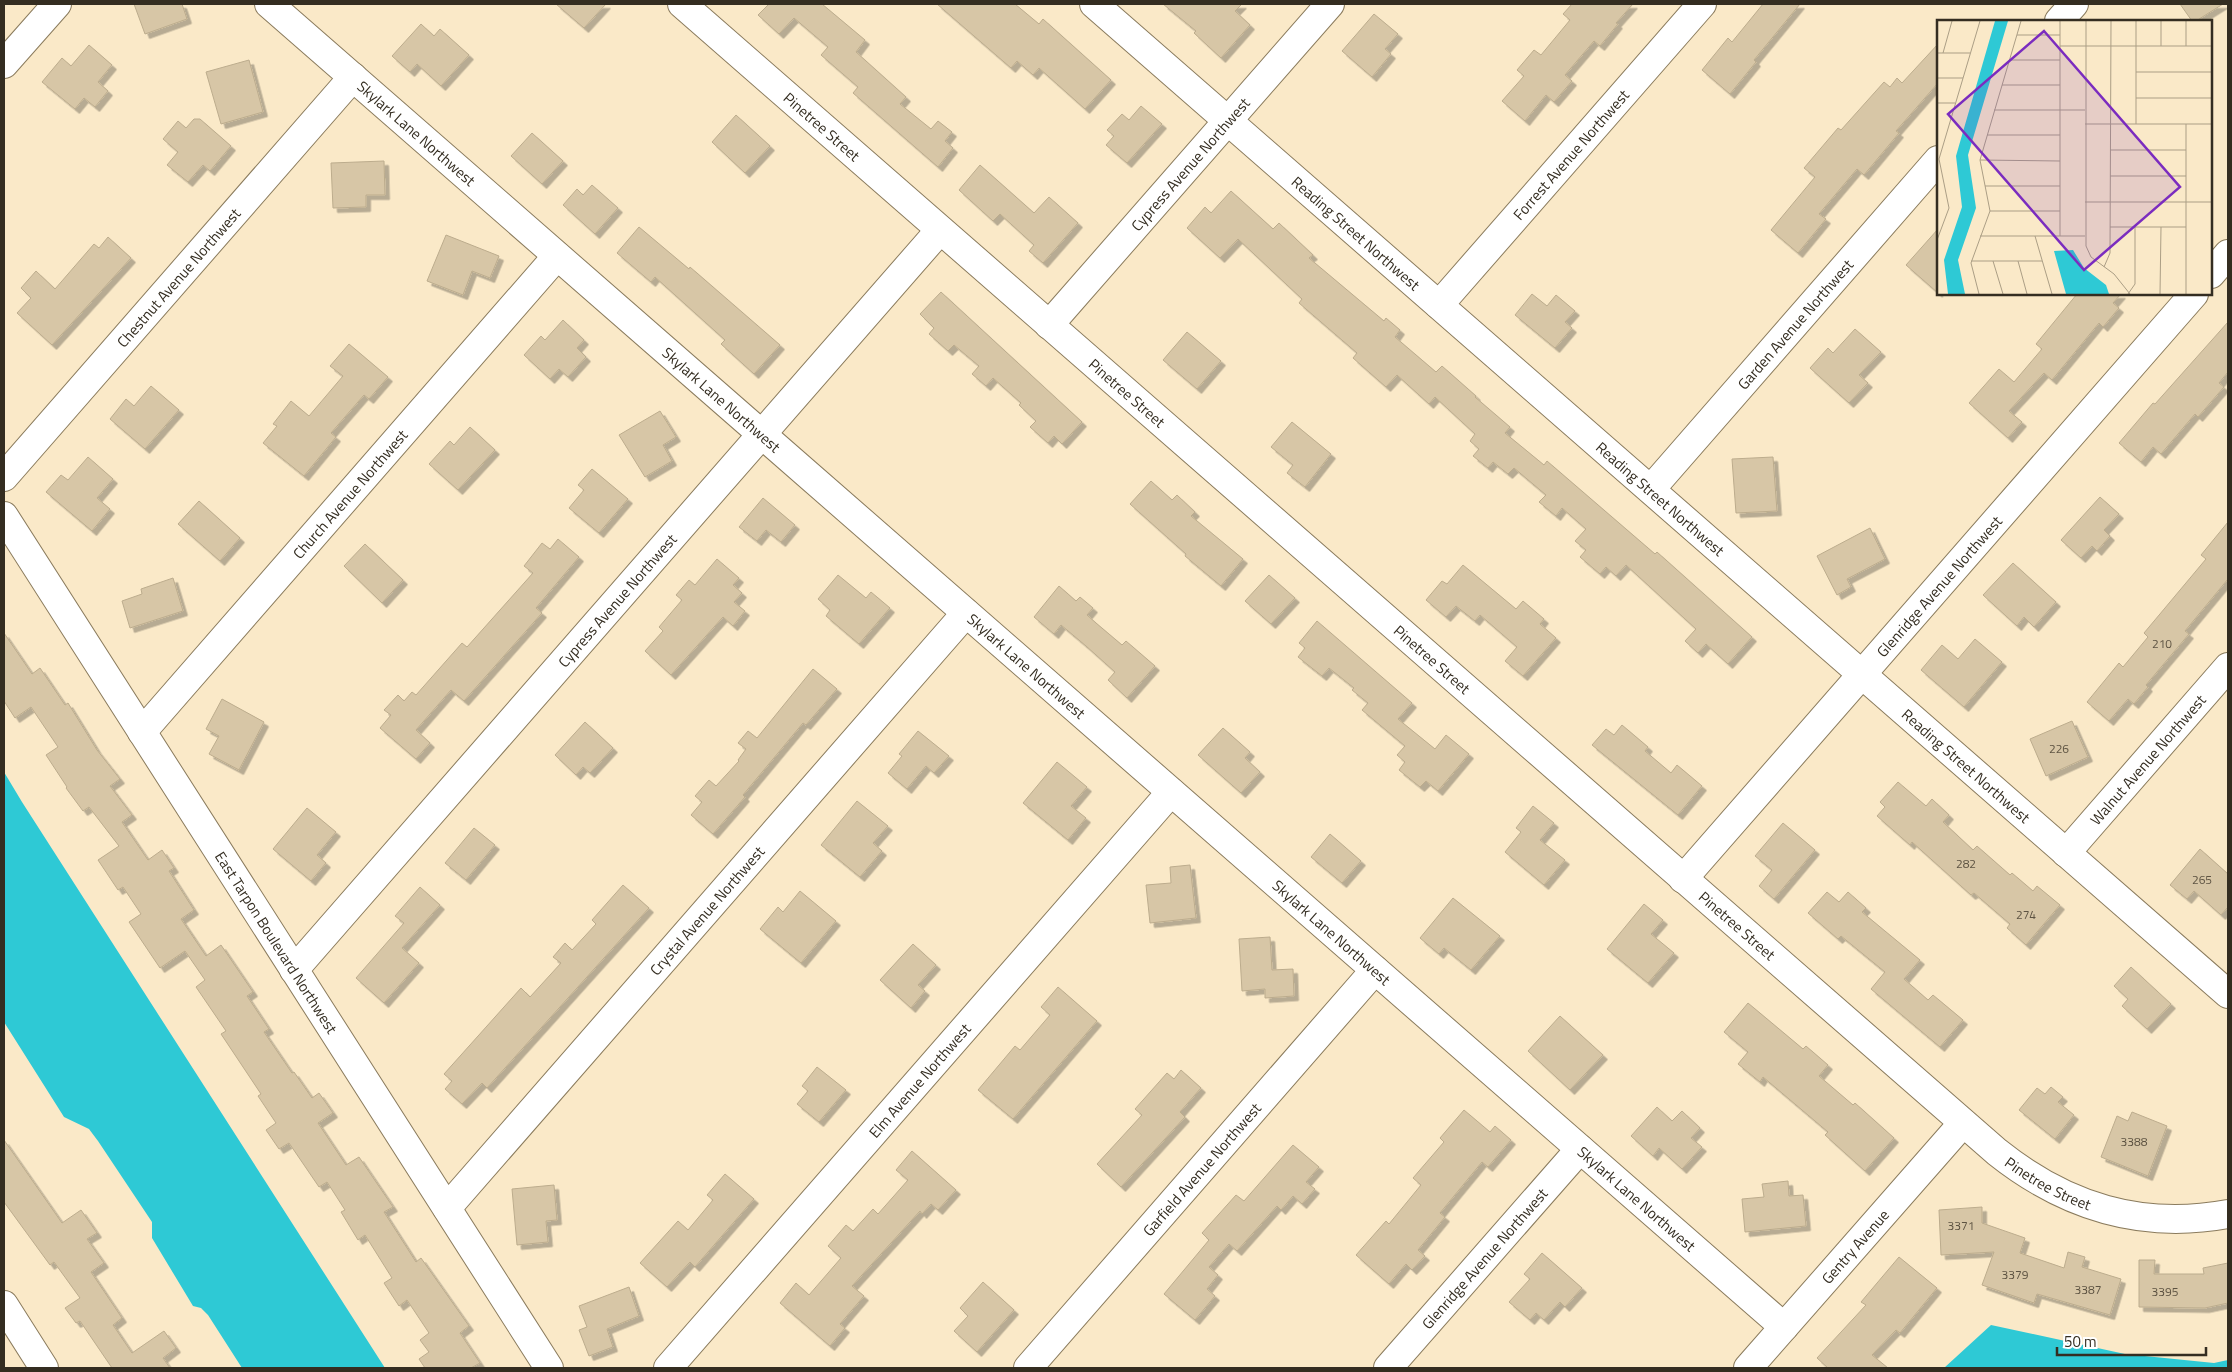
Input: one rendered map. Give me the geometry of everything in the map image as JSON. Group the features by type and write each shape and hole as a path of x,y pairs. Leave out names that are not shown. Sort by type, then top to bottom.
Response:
{"street":[{"path":"4,64 56,4"},
{"name":"Skylark Lane Northwest","path":"269,4 1784,1327"},
{"name":"Pinetree Street","path":"682,4 1683,879 2019,1170 2069,1198 2096,1207 2151,1218 2180,1220 2228,1214"},
{"name":"Reading Street Northwest","path":"1094,4 2228,994"},
{"name":"Cypress Avenue Northwest","path":"1049,325 1330,4"},
{"name":"Forrest Avenue Northwest","path":"1439,305 1702,4"},
{"path":"2060,20 2074,4"},
{"name":"Chestnut Avenue Northwest","path":"4,477 353,77"},
{"name":"Garden Avenue Northwest","path":"1650,489 1937,161"},
{"name":"Cypress Avenue Northwest","path":"294,970 940,230"},
{"path":"2212,273 2228,254"},
{"name":"Church Avenue Northwest","path":"142,732 558,256"},
{"name":"Glenridge Avenue Northwest","path":"1683,879 2193,295"},
{"name":"East Tarpon Boulevard Northwest","path":"4,516 549,1368"},
{"name":"Crystal Avenue Northwest","path":"447,1208 966,613"},
{"name":"Walnut Avenue Northwest","path":"2066,853 2228,667"},
{"name":"Elm Avenue Northwest","path":"668,1368 1171,792"},
{"name":"Garfield Avenue Northwest","path":"1028,1368 1375,970"},
{"name":"Gentry Avenue","path":"1748,1368 1963,1123"},
{"name":"Glenridge Avenue Northwest","path":"1388,1368 1580,1149"},
{"path":"4,1304 44,1368"}],"water":[{"path":"4,772 385,1368 242,1368 208,1315 201,1308 193,1306 152,1238 152,1222 98,1141 89,1129 64,1117 4,1022"},
{"path":"1991,1325 2125,1354 2214,1363 2228,1360 2228,1368 1944,1368"}],"building":[{"path":"134,4 182,4 187,19 145,34"},
{"path":"556,4 606,4 584,28"},
{"path":"769,4 822,4 865,40 856,52 906,97 900,104 931,129 938,121 952,132 945,141 953,148 938,167 853,93 858,87 821,55 828,47 794,18 779,34 758,15"},
{"path":"937,4 1015,4 1039,24 1043,19 1111,80 1085,109 1039,68 1033,75 1017,61 1011,68"},
{"path":"1163,4 1242,4 1235,11 1250,25 1221,58 1194,33 1196,31"},
{"path":"1572,4 1633,4 1616,23 1618,24 1600,46 1594,41 1565,75 1572,81 1554,102 1546,95 1525,121 1502,101 1524,76 1517,70 1534,50 1541,55 1570,20 1563,14"},
{"path":"1763,4 1800,4 1754,60 1756,62 1730,94 1702,70 1728,38 1732,42"},
{"path":"2180,4 2223,4 2198,20 2191,20"},
{"path":"1374,14 1398,34 1385,49 1391,54 1372,77 1342,51"},
{"path":"421,24 434,36 440,29 469,55 441,86 417,64 410,72 392,56"},
{"path":"89,45 112,65 98,82 108,91 95,107 84,98 75,109 42,82 62,58 71,66"},
{"path":"1937,45 1937,84 1896,131 1899,133 1864,175 1857,169 1819,214 1826,219 1798,253 1771,230 1815,177 1804,168 1838,128 1841,130 1884,82 1890,87 1897,78 1902,83"},
{"path":"249,60 263,112 221,124 206,72"},
{"path":"1141,106 1162,124 1127,163 1106,145 1114,136 1107,130 1122,114 1129,120"},
{"path":"736,115 770,146 745,173 712,142"},
{"path":"194,119 200,119 231,146 210,171 203,165 188,182 167,165 178,152 163,139 178,121 186,128"},
{"path":"532,133 563,161 542,184 511,156"},
{"path":"384,161 385,195 366,195 366,207 333,208 331,163"},
{"path":"980,165 1034,213 1049,197 1078,223 1043,263 1029,251 1034,245 1000,214 993,221 959,190"},
{"path":"592,185 618,208 595,234 563,205 577,189 583,195"},
{"path":"1231,191 1273,229 1279,223 1313,255 1309,258 1384,321 1386,318 1400,330 1395,337 1436,372 1442,366 1510,427 1505,433 1544,465 1547,461 1655,554 1657,552 1752,637 1728,664 1706,644 1698,653 1685,641 1696,629 1626,565 1616,576 1606,567 1600,574 1580,557 1586,550 1575,541 1586,529 1562,508 1556,516 1539,502 1546,495 1514,468 1508,474 1493,462 1488,468 1473,456 1479,449 1470,441 1475,434 1435,397 1429,404 1397,375 1386,387 1353,358 1357,353 1299,303 1302,299 1238,239 1220,258 1187,228 1205,207 1211,213"},
{"path":"639,227 689,269 690,267 780,345 754,374 721,344 725,340 655,277 651,282 617,253"},
{"path":"1937,230 1937,292 1906,265"},
{"path":"446,235 499,256 490,278 472,271 463,295 427,281"},
{"path":"108,237 131,258 52,345 17,313 31,298 21,288 36,271 55,289 94,244 99,248"},
{"path":"941,292 1082,422 1062,444 1054,436 1048,443 1030,427 1036,421 1019,405 1021,403 993,378 986,386 972,374 979,366 954,345 948,351 929,334 934,328 920,314"},
{"path":"1532,294 1547,306 1556,295 1575,311 1565,322 1572,328 1555,348 1515,315"},
{"path":"2076,295 2120,295 2113,303 2119,308 2103,327 2099,323 2052,380 2044,373 2009,411 2022,422 2008,438 1969,403 1999,369 2014,382 2042,349 2036,344"},
{"path":"563,320 584,340 577,348 586,357 568,377 559,369 550,379 524,355 541,336 545,340"},
{"path":"2228,322 2228,372 2219,383 2224,387 2198,417 2195,414 2161,454 2153,447 2141,462 2119,443 2153,403 2155,404"},
{"path":"1855,329 1881,352 1859,375 1868,383 1849,403 1810,368 1828,348 1833,353"},
{"path":"1187,332 1221,361 1197,389 1163,360"},
{"path":"349,344 388,377 369,399 364,395 331,433 336,437 304,476 263,443 277,426 273,424 291,401 309,416 343,376 330,366"},
{"path":"151,386 179,410 145,449 110,419 126,399 134,406"},
{"path":"660,411 676,437 663,445 672,461 645,477 619,435"},
{"path":"1292,422 1331,454 1305,487 1287,473 1293,465 1271,447"},
{"path":"470,427 495,450 458,490 429,464 450,441 454,445"},
{"path":"88,457 113,479 97,498 110,509 92,531 46,492 61,475 68,480"},
{"path":"1773,457 1777,511 1736,513 1732,459"},
{"path":"592,469 628,499 599,533 569,508 584,490 578,485"},
{"path":"1151,481 1172,500 1177,495 1195,512 1191,516 1243,559 1221,586 1185,556 1186,554 1130,504"},
{"path":"2100,497 2119,514 2104,530 2110,536 2097,551 2092,546 2081,558 2061,540"},
{"path":"763,498 795,525 781,542 766,530 757,541 739,527"},
{"path":"199,501 240,538 220,561 178,524"},
{"path":"2228,522 2228,579 2185,631 2189,634 2146,685 2148,687 2134,704 2128,699 2109,721 2087,702 2119,663 2123,667 2148,637 2144,633 2206,559 2201,555"},
{"path":"1870,528 1885,559 1847,579 1851,587 1837,595 1817,556"},
{"path":"558,539 579,557 536,608 542,613 464,701 451,690 416,730 430,743 416,759 380,728 391,715 384,710 398,695 404,701 412,692 416,695 462,643 467,647 533,573 524,566 542,543 550,549"},
{"path":"365,544 403,580 382,603 344,566"},
{"path":"717,559 739,578 733,585 742,593 734,602 745,611 733,626 723,617 671,675 645,651 663,631 659,627 682,600 676,595 689,580 695,585"},
{"path":"2013,563 2056,602 2034,627 2024,617 2017,626 1983,595"},
{"path":"1463,565 1516,609 1523,601 1544,619 1540,624 1556,638 1523,676 1505,661 1517,647 1480,615 1475,621 1456,606 1446,617 1426,600 1442,581 1447,584"},
{"path":"838,575 866,598 871,592 890,608 859,644 826,616 830,610 818,599"},
{"path":"1269,575 1295,598 1271,624 1245,601"},
{"path":"173,578 183,611 130,628 122,601 142,594 141,589"},
{"path":"1059,586 1076,601 1080,597 1093,608 1087,615 1122,645 1126,641 1155,666 1127,698 1108,680 1115,672 1086,646 1061,625 1054,634 1034,617"},
{"path":"1317,621 1412,703 1398,719 1435,749 1446,735 1469,754 1438,791 1426,781 1420,787 1399,770 1405,762 1397,755 1405,746 1362,710 1368,703 1352,690 1354,688 1329,668 1322,676 1298,657 1305,648 1299,643"},
{"path":"4,633 32,674 40,668 65,705 68,703 97,750 120,779 110,786 132,815 122,822 148,860 162,850 174,868 169,871 194,910 181,919 206,956 221,945 253,992 247,996 269,1029 264,1032 312,1098 319,1093 333,1113 318,1123 346,1165 359,1157 393,1207 384,1212 416,1262 421,1258 469,1326 460,1333 480,1363 471,1368 425,1368 419,1359 429,1352 420,1340 429,1333 407,1300 399,1306 384,1283 392,1278 365,1235 358,1240 341,1212 345,1210 327,1182 319,1187 289,1143 279,1149 266,1130 276,1123 258,1096 261,1094 221,1034 226,1031 196,987 205,980 185,951 160,968 129,922 141,914 123,887 118,890 98,860 119,846 89,807 83,811 66,788 46,755 58,747 31,707 15,718 4,701"},
{"path":"1975,639 2002,662 1964,707 1921,670 1942,645 1958,659"},
{"path":"813,669 837,689 806,725 803,723 743,795 745,797 713,834 691,815 702,802 695,796 709,780 716,786 739,761 746,749 738,743 748,731 757,738"},
{"path":"222,699 264,722 239,770 209,754 219,736 206,729"},
{"path":"2072,721 2088,757 2046,776 2030,739"},
{"path":"585,722 613,748 590,773 583,767 576,775 555,755"},
{"path":"1622,725 1648,747 1645,751 1671,773 1677,765 1702,786 1678,815 1592,745 1606,729 1614,735"},
{"path":"1223,728 1250,752 1245,758 1260,772 1241,793 1198,755"},
{"path":"918,731 949,756 934,773 926,766 907,789 888,773 902,756 899,754"},
{"path":"1057,762 1087,787 1071,806 1086,818 1068,840 1023,803"},
{"path":"1898,782 1926,806 1932,799 1949,815 1943,822 1973,850 1977,846 2010,875 2012,873 2033,891 2037,886 2060,905 2026,945 2007,928 2010,924 1974,893 1971,895 1912,842 1910,845 1877,816 1885,807 1880,802"},
{"path":"857,801 888,826 873,843 882,851 860,877 821,845"},
{"path":"1533,806 1554,823 1540,840 1565,860 1544,885 1505,852 1521,832 1516,828"},
{"path":"307,808 336,832 317,855 326,863 311,881 273,849"},
{"path":"1783,823 1815,850 1774,899 1759,886 1772,870 1755,856"},
{"path":"474,828 495,845 466,880 445,863"},
{"path":"1330,834 1361,861 1342,883 1311,857"},
{"path":"2200,849 2228,874 2228,907 2221,915 2194,891 2187,899 2170,885"},
{"path":"1190,865 1196,918 1150,923 1146,885 1171,883 1170,867"},
{"path":"623,885 649,908 487,1088 482,1083 462,1104 445,1089 452,1081 444,1074 521,988 530,997 561,963 553,957 565,943 572,950 596,924 592,920"},
{"path":"420,887 440,905 402,948 419,963 384,1003 356,978 404,923 395,916"},
{"path":"800,891 836,921 801,963 760,929 778,907 783,912"},
{"path":"1827,892 1839,902 1848,892 1866,908 1862,912 1920,960 1904,979 1928,1000 1933,995 1963,1020 1940,1047 1871,989 1885,972 1841,936 1838,939 1808,913"},
{"path":"1453,898 1500,936 1471,970 1444,948 1439,954 1420,938"},
{"path":"1644,904 1663,920 1651,934 1674,953 1648,983 1607,949"},
{"path":"1270,937 1272,970 1293,969 1294,996 1265,998 1265,989 1242,991 1239,939"},
{"path":"913,944 936,965 918,985 925,991 911,1008 880,980"},
{"path":"2131,967 2171,1004 2147,1029 2122,1006 2128,999 2114,986"},
{"path":"1058,987 1097,1021 1013,1119 978,1090 1015,1046 1020,1050 1050,1015 1041,1007"},
{"path":"1748,1003 1803,1049 1806,1046 1828,1065 1819,1076 1853,1105 1855,1103 1894,1138 1865,1171 1825,1135 1828,1132 1763,1077 1760,1082 1738,1064 1748,1052 1724,1032"},
{"path":"1560,1016 1603,1055 1570,1090 1528,1051"},
{"path":"817,1067 846,1090 819,1122 797,1104 808,1091 802,1086"},
{"path":"1181,1070 1201,1088 1180,1112 1185,1117 1121,1187 1097,1164 1142,1115 1135,1109 1167,1073 1174,1079"},
{"path":"2051,1087 2063,1097 2058,1102 2074,1115 2055,1139 2019,1110 2037,1088 2045,1094"},
{"path":"1657,1107 1672,1121 1682,1111 1700,1128 1691,1138 1702,1147 1682,1169 1659,1148 1653,1156 1631,1136"},
{"path":"1464,1110 1490,1132 1495,1126 1511,1140 1488,1167 1482,1162 1440,1213 1445,1217 1418,1250 1425,1256 1412,1270 1406,1264 1389,1284 1356,1255 1386,1221 1389,1224 1421,1185 1413,1178 1444,1142 1440,1138"},
{"path":"2132,1112 2167,1126 2148,1176 2101,1157 2117,1116 2128,1121"},
{"path":"4,1140 62,1223 81,1210 97,1233 87,1239 104,1263 91,1272 122,1318 113,1325 132,1353 164,1331 176,1348 163,1358 170,1368 112,1368 80,1321 76,1323 65,1308 80,1298 54,1262 50,1265 4,1202"},
{"path":"1293,1145 1319,1167 1306,1182 1315,1189 1302,1204 1293,1196 1281,1210 1277,1206 1237,1251 1229,1244 1209,1267 1218,1275 1207,1289 1215,1296 1195,1320 1164,1294 1209,1240 1202,1233 1236,1195 1244,1201"},
{"path":"912,1151 956,1190 938,1210 931,1204 922,1214 920,1211 852,1286 864,1296 840,1324 845,1328 830,1346 780,1303 796,1283 809,1295 841,1258 828,1246 846,1225 853,1231 873,1209 878,1214 908,1180 896,1170"},
{"path":"725,1174 754,1199 695,1267 690,1262 667,1287 640,1263 678,1221 688,1230 713,1200 707,1195"},
{"path":"1788,1181 1789,1196 1803,1195 1806,1226 1745,1232 1742,1199 1764,1197 1762,1184"},
{"path":"554,1185 557,1220 546,1221 548,1242 517,1245 512,1189"},
{"path":"1982,1207 1982,1223 2025,1238 2020,1253 2064,1268 2068,1252 2085,1257 2082,1267 2121,1279 2110,1315 2037,1294 2034,1303 1982,1285 1994,1252 1941,1255 1939,1210"},
{"path":"1542,1253 1582,1288 1565,1307 1560,1302 1544,1320 1536,1313 1530,1320 1509,1302 1530,1279 1524,1274"},
{"path":"1899,1257 1937,1288 1900,1333 1896,1330 1872,1355 1888,1368 1828,1368 1817,1358 1866,1305 1861,1302"},
{"path":"2139,1260 2155,1260 2154,1274 2204,1274 2203,1268 2228,1263 2228,1303 2205,1308 2139,1307"},
{"path":"983,1282 1014,1310 977,1352 954,1331 968,1316 960,1308"},
{"path":"629,1287 639,1316 607,1329 613,1347 589,1356 579,1330 587,1327 579,1306"}]}
